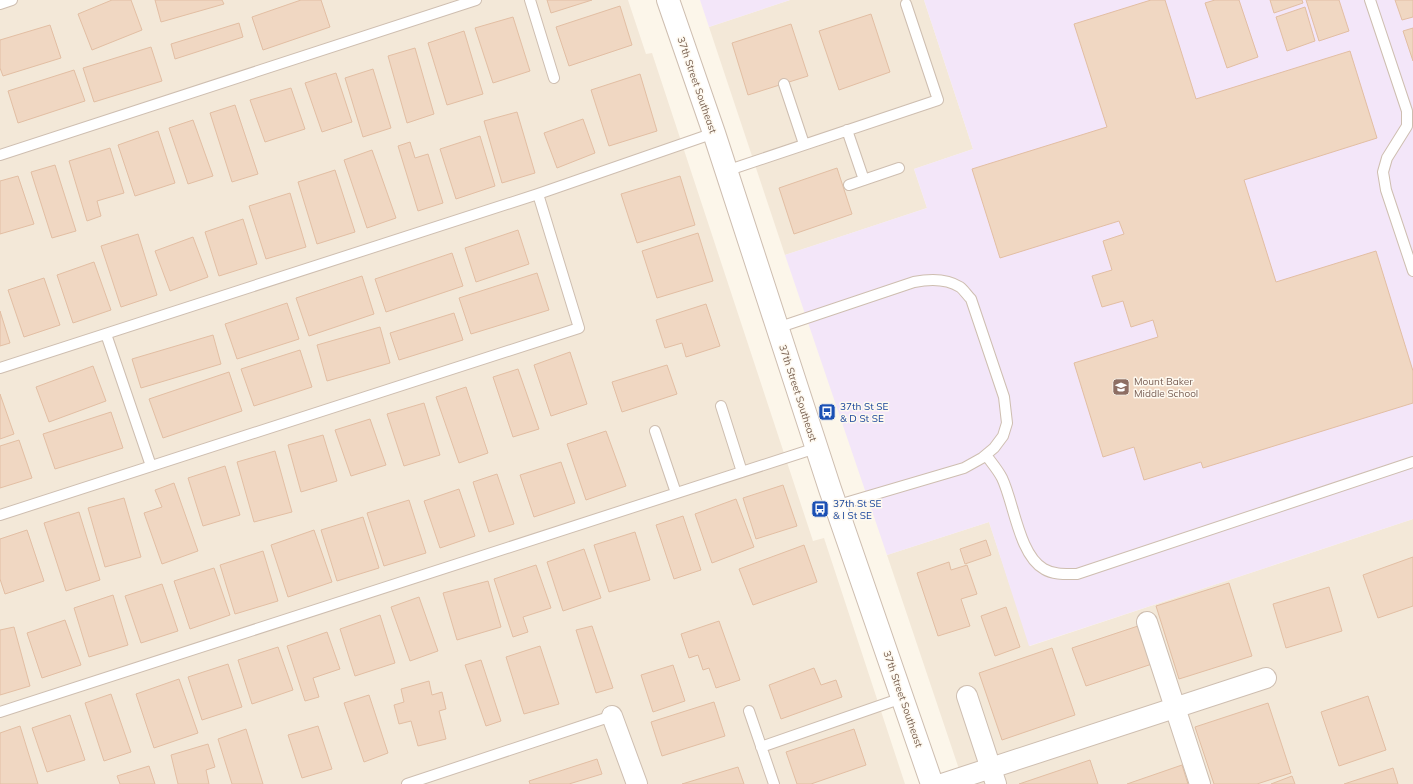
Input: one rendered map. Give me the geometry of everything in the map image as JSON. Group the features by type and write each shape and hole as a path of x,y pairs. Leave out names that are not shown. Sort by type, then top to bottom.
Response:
{"street":[{"name":"37th Street Southeast","path":"668,0 714,133 816,448 932,784"},
{"path":"1147,622 1200,784"},
{"path":"942,784 993,776 1174,708 1266,678"},
{"path":"967,696 993,776"},
{"path":"612,716 636,784"}],"lane":[{"path":"0,4 12,0"},
{"path":"1,152 476,0"},
{"path":"530,0 554,78"},
{"path":"1370,0 1408,111 1407,126 1386,158 1383,172 1386,190 1413,271"},
{"path":"726,171 938,100 906,4"},
{"path":"784,84 804,144"},
{"path":"847,130 864,180"},
{"path":"0,368 538,194 714,133"},
{"path":"849,185 899,168"},
{"path":"0,515 579,328 538,194"},
{"path":"777,328 914,282 929,279 942,280 960,287 971,299 1004,397 1007,423 1002,436 994,448 986,455 964,468 836,506"},
{"path":"106,334 151,466"},
{"path":"720,406 742,472"},
{"path":"655,431 676,493"},
{"path":"0,712 816,448"},
{"path":"986,455 1002,477 1026,549 1033,560 1044,569 1061,574 1077,574 1413,462"},
{"path":"761,747 902,698"},
{"path":"749,711 774,784"},
{"path":"407,784 612,716"}],"shaded area":[{"path":"0,0 628,0 646,54 652,53 813,541 824,538 905,784 0,784"},
{"path":"700,0 790,0 709,27"},
{"path":"790,0 924,0 973,149 914,169 927,208 785,255 709,27"},
{"name":"Mount Baker Middle School","path":"924,0 1413,0 1413,519 1029,646 989,522 887,555 785,255 927,208 914,169 973,149"},
{"path":"1413,519 1413,784 964,784 887,555 989,522 1030,646"}],"building":[{"path":"112,0 131,0 142,30 92,50 78,14"},
{"path":"155,0 222,0 224,4 161,22"},
{"path":"301,0 321,0 330,27 263,50 252,17"},
{"path":"547,0 592,0 551,13"},
{"path":"1151,0 1165,0 1196,99 1350,51 1377,138 1244,180 1276,282 1376,251 1413,371 1413,403 1203,468 1201,462 1144,480 1134,447 1103,457 1074,363 1158,337 1153,320 1131,327 1123,301 1102,307 1092,276 1112,270 1103,241 1124,234 1119,221 1000,258 972,169 1107,127 1074,24"},
{"path":"1215,0 1239,0 1258,57 1227,68 1205,3"},
{"path":"1270,0 1302,0 1303,3 1274,13"},
{"path":"1306,0 1339,0 1349,31 1319,41"},
{"path":"1395,0 1413,0 1413,17 1402,20"},
{"path":"620,6 632,45 569,66 556,27"},
{"path":"1305,7 1315,41 1287,51 1276,17"},
{"path":"871,14 890,72 839,90 819,31"},
{"path":"513,17 530,71 493,83 475,28"},
{"path":"239,23 243,37 175,59 171,44"},
{"path":"791,24 808,76 748,95 732,43"},
{"path":"50,25 61,58 3,76 0,68 0,40"},
{"path":"1413,28 1413,61 1403,31"},
{"path":"464,31 483,94 447,105 428,43"},
{"path":"151,47 162,81 94,102 83,68"},
{"path":"415,48 434,114 407,123 388,56"},
{"path":"373,69 391,128 363,137 345,78"},
{"path":"74,70 85,101 18,123 8,91"},
{"path":"336,73 352,122 322,132 305,83"},
{"path":"640,74 657,131 609,146 591,90"},
{"path":"291,88 305,129 265,142 250,100"},
{"path":"235,105 258,174 232,182 210,113"},
{"path":"517,112 535,173 502,183 484,121"},
{"path":"583,119 595,153 557,168 544,133"},
{"path":"193,120 213,176 188,184 169,128"},
{"path":"158,131 175,183 135,196 118,145"},
{"path":"480,136 495,186 456,199 440,149"},
{"path":"410,142 415,158 428,154 443,203 418,211 398,146"},
{"path":"110,148 124,193 97,201 101,216 87,221 69,161"},
{"path":"372,150 396,218 367,228 344,160"},
{"path":"55,165 76,231 52,238 31,172"},
{"path":"837,168 852,214 794,234 779,188"},
{"path":"335,170 355,232 317,244 298,182"},
{"path":"18,176 34,224 0,234 0,181"},
{"path":"680,176 695,225 637,243 621,194"},
{"path":"290,193 306,247 266,259 249,206"},
{"path":"243,219 257,264 219,276 205,232"},
{"path":"518,230 529,264 476,282 465,248"},
{"path":"698,233 713,281 657,298 642,251"},
{"path":"138,234 157,295 121,307 101,246"},
{"path":"193,237 208,277 170,291 155,251"},
{"path":"452,253 463,286 386,312 375,279"},
{"path":"94,262 111,310 73,323 57,275"},
{"path":"537,273 549,310 471,334 459,298"},
{"path":"362,276 374,314 309,336 296,298"},
{"path":"44,278 60,325 24,337 8,290"},
{"path":"287,303 299,339 237,359 225,324"},
{"path":"706,304 720,346 686,357 682,343 665,348 656,320"},
{"path":"0,311 10,343 0,346"},
{"path":"454,313 463,340 399,360 390,333"},
{"path":"380,327 390,363 327,381 317,345"},
{"path":"213,335 221,364 141,388 132,359"},
{"path":"300,350 312,387 254,406 241,369"},
{"path":"570,352 587,404 551,416 534,365"},
{"path":"667,365 677,394 622,412 612,382"},
{"path":"93,366 106,401 49,422 36,387"},
{"path":"518,369 539,429 513,437 493,377"},
{"path":"229,372 242,411 163,438 149,399"},
{"path":"466,387 488,453 459,463 436,397"},
{"path":"0,394 14,434 0,439"},
{"path":"424,403 440,455 404,466 387,414"},
{"path":"111,412 123,448 55,469 43,434"},
{"path":"370,419 386,465 351,476 335,430"},
{"path":"606,431 626,486 586,500 567,444"},
{"path":"323,435 337,481 301,492 288,445"},
{"path":"19,440 32,478 0,488 0,446"},
{"path":"275,451 292,512 254,522 237,462"},
{"path":"561,462 575,503 534,517 520,475"},
{"path":"225,466 240,515 203,526 188,478"},
{"path":"497,474 514,524 489,532 473,482"},
{"path":"174,483 198,551 162,564 144,513 162,507 155,490"},
{"path":"783,485 797,526 756,539 743,498"},
{"path":"459,489 475,536 440,548 424,501"},
{"path":"124,498 141,557 105,567 88,508"},
{"path":"736,499 754,547 712,563 695,514"},
{"path":"409,500 426,553 384,566 367,513"},
{"path":"79,512 100,580 66,591 44,523"},
{"path":"683,516 701,570 674,579 656,525"},
{"path":"363,517 379,568 337,581 321,530"},
{"path":"27,530 44,581 5,594 0,579 0,539"},
{"path":"314,530 332,582 288,597 271,545"},
{"path":"635,532 650,580 609,592 594,545"},
{"path":"986,540 991,555 965,564 960,549"},
{"path":"804,545 817,582 753,605 739,569"},
{"path":"584,549 601,598 563,611 547,562"},
{"path":"263,551 278,601 235,614 220,565"},
{"path":"1413,557 1413,606 1378,618 1363,575"},
{"path":"949,562 951,570 967,565 977,594 961,599 970,626 938,636 917,573"},
{"path":"536,565 551,608 523,617 528,632 513,637 494,579"},
{"path":"214,568 230,615 190,629 174,581"},
{"path":"488,581 501,627 457,640 443,593"},
{"path":"1229,583 1252,656 1179,679 1156,606"},
{"path":"162,584 178,631 141,643 125,596"},
{"path":"1329,587 1342,631 1286,648 1273,604"},
{"path":"113,595 128,645 89,657 74,608"},
{"path":"419,597 438,651 410,661 391,607"},
{"path":"1006,607 1020,647 995,656 981,616"},
{"path":"380,615 395,663 355,676 340,629"},
{"path":"65,620 81,665 42,678 27,633"},
{"path":"719,621 740,680 716,688 709,668 703,670 698,655 689,658 681,634"},
{"path":"592,626 613,688 596,693 576,630"},
{"path":"1138,626 1152,664 1086,686 1072,648"},
{"path":"14,627 30,686 0,695 0,630"},
{"path":"327,632 340,669 313,678 319,697 305,701 287,646"},
{"path":"540,646 559,704 524,714 506,657"},
{"path":"278,647 293,690 252,704 238,660"},
{"path":"1052,648 1075,715 1002,740 979,673"},
{"path":"481,660 501,721 486,726 465,665"},
{"path":"228,664 242,707 202,720 188,677"},
{"path":"673,665 685,701 653,712 641,675"},
{"path":"814,668 821,685 836,680 842,697 781,719 769,685"},
{"path":"179,679 198,733 154,748 136,694"},
{"path":"429,681 432,695 442,692 446,709 439,711 446,739 418,746 411,721 399,724 394,705 404,702 401,689"},
{"path":"111,694 131,752 104,761 85,703"},
{"path":"369,695 388,753 364,762 344,703"},
{"path":"1368,696 1386,750 1339,766 1321,712"},
{"path":"714,702 725,736 662,756 651,722"},
{"path":"1268,703 1291,773 1257,784 1214,784 1195,727"},
{"path":"70,715 85,760 47,772 32,728"},
{"path":"20,726 38,784 0,784 0,733"},
{"path":"318,726 332,769 302,778 288,735"},
{"path":"246,729 263,784 232,784 218,739"},
{"path":"854,729 866,765 811,784 797,784 786,752"},
{"path":"208,744 215,767 206,770 209,784 178,784 171,755"},
{"path":"597,759 602,774 569,784 530,784 529,781"},
{"path":"1090,760 1098,784 1019,784"},
{"path":"1182,765 1188,784 1127,784"},
{"path":"149,766 155,784 120,784 117,776"},
{"path":"738,767 744,784 682,784"},
{"path":"1393,768 1398,784 1344,784"},
{"path":"1292,776 1295,784 1271,784"}],"place":[{"name":"Mount Baker Middle School","path":"1121,387"},
{"name":"37th St SE & D St SE","path":"827,412"},
{"name":"37th St SE & I St SE","path":"820,509"}]}
